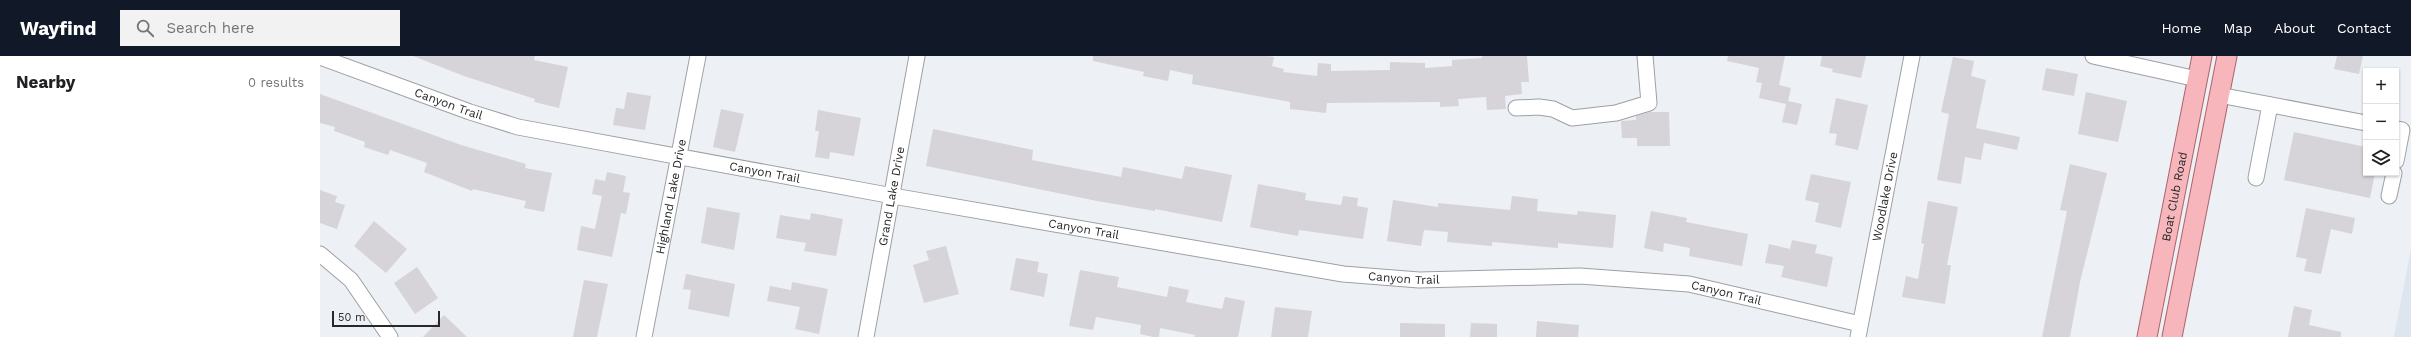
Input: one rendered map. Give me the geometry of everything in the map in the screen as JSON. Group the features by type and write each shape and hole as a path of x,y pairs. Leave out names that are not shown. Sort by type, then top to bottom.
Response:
{"main road":[{"name":"Boat Club Road","path":"2147,337 2202,56"},
{"path":"2172,337 2227,56"}],"street":[{"name":"Highland Lake Drive","path":"644,337 677,156 698,56"},
{"name":"Grand Lake Drive","path":"866,337 893,196 917,56"},
{"path":"1516,108 1539,107 1553,109 1572,118 1616,113 1649,103 1645,56"},
{"name":"Woodlake Drive","path":"1859,330 1912,56"},
{"path":"2093,56 2197,79"},
{"name":"Canyon Trail","path":"320,57 470,112 518,127 893,196 1343,274 1419,280 1580,276 1688,284 1859,330"},
{"path":"2219,95 2363,122"},
{"path":"2256,178 2270,105"},
{"path":"2399,130 2402,130 2399,146"},
{"path":"2389,196 2393,176"},
{"path":"320,254 351,280 390,337"}],"shaded area":[{"path":"2411,249 2411,337 2394,337"}],"building":[{"path":"413,56 535,56 534,60 568,67 559,108 534,102 535,99 464,76"},
{"path":"1093,56 1268,56 1274,57 1272,66 1284,69 1283,72 1317,76 1318,63 1331,64 1331,71 1390,70 1390,62 1425,63 1425,68 1452,66 1452,60 1482,58 1482,56 1527,56 1529,82 1521,82 1522,94 1505,96 1506,109 1487,110 1486,97 1458,99 1459,106 1440,107 1440,102 1327,103 1326,113 1290,109 1290,102 1192,84 1193,75 1170,70 1168,81 1143,76 1144,72 1093,61"},
{"path":"1728,56 1785,56 1779,85 1791,88 1788,101 1802,104 1797,125 1782,122 1786,104 1759,98 1762,83 1756,82 1759,68 1727,61"},
{"path":"1822,56 1866,56 1861,78 1832,72 1833,69 1820,66"},
{"path":"2337,56 2363,56 2359,74 2334,69"},
{"path":"1953,57 1974,61 1971,76 1986,80 1976,128 2020,137 2017,150 1984,143 1981,160 1965,157 1961,184 1937,180 1949,114 1941,112"},
{"path":"2046,68 2078,74 2074,96 2042,90"},
{"path":"627,92 651,96 645,130 613,125 616,108 624,109"},
{"path":"2086,92 2127,101 2118,142 2078,134"},
{"path":"320,94 461,145 526,164 525,168 552,173 544,212 524,208 526,201 473,189 472,191 424,172 427,163 390,150 388,155 364,147 365,142 334,131 335,127 320,123"},
{"path":"1836,98 1868,105 1858,150 1835,145 1837,134 1829,133"},
{"path":"721,109 744,114 735,152 713,147"},
{"path":"818,110 861,118 854,156 830,152 829,159 815,157 819,131 815,131"},
{"path":"1650,112 1669,112 1670,146 1637,146 1637,138 1622,138 1621,121 1636,120 1636,116"},
{"path":"933,129 1033,150 1032,160 1121,177 1123,167 1182,179 1185,166 1232,175 1222,222 1155,209 1155,211 1097,201 926,166"},
{"path":"2294,132 2363,146 2363,176 2374,176 2370,198 2284,180"},
{"path":"2070,164 2107,173 2080,282 2070,337 2042,337 2067,211 2060,210"},
{"path":"607,172 626,176 623,192 630,193 626,214 621,213 612,257 577,250 581,226 595,229 602,196 592,194 595,179 605,181"},
{"path":"1811,174 1851,182 1841,228 1815,222 1819,203 1805,200"},
{"path":"1258,184 1306,193 1305,200 1341,205 1343,196 1358,198 1357,206 1368,208 1363,239 1299,230 1298,236 1250,227"},
{"path":"320,190 337,196 335,202 345,205 337,229 320,223"},
{"path":"1512,196 1538,199 1537,211 1577,215 1578,211 1616,215 1613,248 1558,243 1558,248 1492,242 1492,246 1447,242 1448,232 1424,230 1421,246 1387,241 1393,200 1438,207 1438,203 1510,210"},
{"path":"1928,201 1958,207 1947,265 1951,265 1945,304 1902,297 1906,276 1918,279 1924,244 1921,243"},
{"path":"707,207 740,213 734,250 701,243"},
{"path":"2306,208 2355,218 2352,234 2331,229 2321,274 2304,271 2307,259 2296,257"},
{"path":"1651,211 1687,218 1686,222 1748,234 1742,266 1689,256 1690,248 1664,243 1663,252 1644,248"},
{"path":"811,213 843,219 836,256 804,251 806,243 776,238 780,215 810,220"},
{"path":"374,221 407,249 386,273 354,246"},
{"path":"1792,240 1817,245 1815,253 1833,257 1827,287 1781,277 1784,266 1765,263 1769,244 1790,249"},
{"path":"946,246 959,294 924,303 913,265 929,260 926,251"},
{"path":"1016,258 1039,262 1037,272 1048,274 1044,297 1010,290"},
{"path":"417,267 438,298 415,314 394,283"},
{"path":"1080,270 1119,277 1117,287 1167,297 1169,286 1189,290 1186,302 1222,309 1225,297 1245,301 1238,337 1194,337 1195,335 1160,328 1159,337 1153,337 1140,334 1141,325 1096,317 1093,330 1069,326"},
{"path":"686,274 735,284 729,317 688,309 691,290 683,289"},
{"path":"584,280 608,284 597,337 573,337"},
{"path":"792,282 828,289 819,334 795,329 800,307 767,301 770,286 791,290"},
{"path":"2294,306 2312,310 2309,325 2341,332 2341,337 2288,337"},
{"path":"1275,307 1312,311 1308,337 1271,337"},
{"path":"444,315 467,337 423,337"},
{"path":"1537,321 1579,325 1578,337 1536,337"},
{"path":"1400,323 1445,324 1445,337 1400,337"},
{"path":"1471,323 1497,324 1497,337 1470,337"}]}
